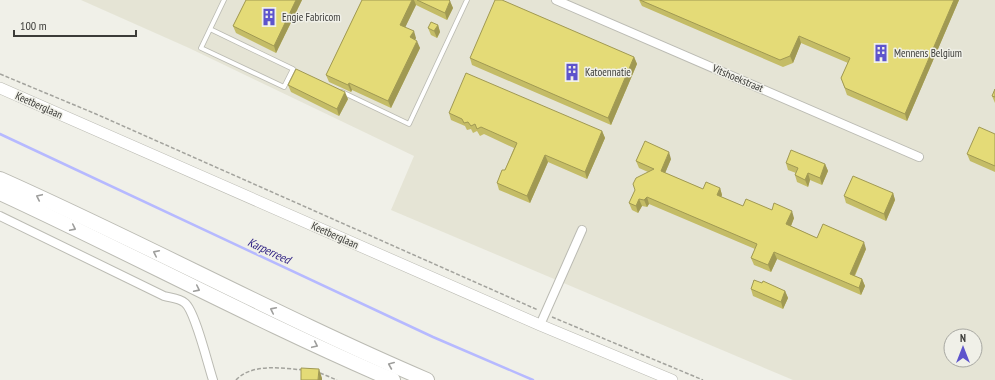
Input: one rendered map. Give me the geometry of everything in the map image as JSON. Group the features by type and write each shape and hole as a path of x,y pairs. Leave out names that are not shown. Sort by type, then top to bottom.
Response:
{"highway":[{"path":"0,179 118,234 317,332 427,380"},
{"path":"0,193 279,328 393,380"}],"main road":[{"name":"Keetberglaan","path":"0,88 540,324 672,380"},
{"name":"Keetberglaan","path":"0,96 538,332 652,380"}],"street":[{"name":"Vitshoekstraat","path":"556,0 919,156"},
{"path":"0,216 164,296 184,302 189,307 194,320 213,380"},
{"path":"540,324 582,230"}],"lane":[{"path":"224,0 201,48 284,88 293,69"},
{"path":"336,90 409,124 467,0"},
{"path":"210,29 300,72"}],"path":[{"path":"0,74 103,117 545,314 703,380"},
{"path":"236,380 240,375 258,368 304,370"},
{"path":"317,372 337,380"}],"shaded area":[{"path":"81,0 995,0 995,380 793,380 391,210 414,156 189,48"}],"building":[{"name":"Engie Fabricom","path":"246,0 296,0 274,46 233,26"},
{"path":"362,0 412,0 400,25 414,31 410,37 417,41 388,101 349,83 348,85 326,75"},
{"path":"417,0 449,0 450,1 445,13"},
{"name":"Katoennatie","path":"495,0 502,0 634,57 608,118 470,58"},
{"name":"Mennens Belgium","path":"640,0 954,0 905,114 845,88 841,78 850,58 799,36 790,56 780,60"},
{"path":"431,22 438,25 434,31 428,28"},
{"path":"296,69 345,92 337,109 288,85"},
{"path":"466,73 602,131 585,172 545,155 527,196 497,183 502,170 505,170 517,143 481,127 477,129 475,124 471,126 468,122 464,123 462,119 449,113"},
{"path":"995,89 995,97 992,96"},
{"path":"979,127 995,134 995,166 967,154"},
{"path":"645,141 669,152 661,171 703,189 706,182 720,188 717,195 743,206 746,199 772,210 774,203 792,211 786,224 817,238 823,224 864,242 850,274 862,279 859,288 774,252 768,265 751,258 757,244 647,197 644,200 639,199 636,206 629,203 635,190 633,184 636,178 654,169 636,161"},
{"path":"791,150 825,164 820,178 808,173 805,180 795,175 798,168 786,163"},
{"path":"853,176 893,193 884,214 844,196"},
{"path":"754,280 762,283 763,281 785,291 781,302 751,289"},
{"path":"301,368 319,369 318,380 301,380"}],"waterway":[{"name":"Karperreed","path":"0,134 433,337 533,380"}],"place":[{"name":"Engie Fabricom","path":"269,17"},
{"name":"Mennens Belgium","path":"881,53"},
{"name":"Katoennatie","path":"572,72"}]}
